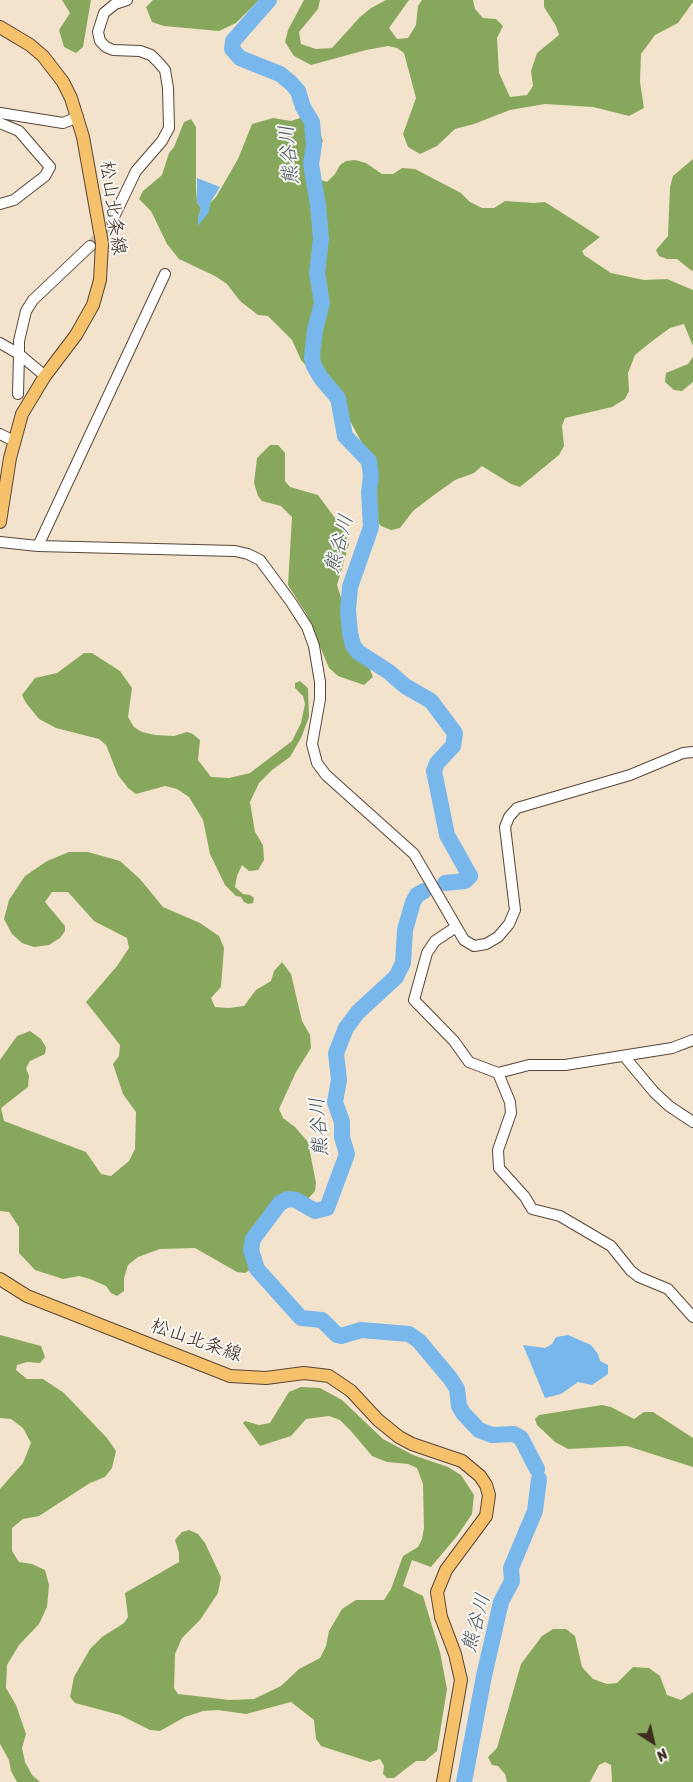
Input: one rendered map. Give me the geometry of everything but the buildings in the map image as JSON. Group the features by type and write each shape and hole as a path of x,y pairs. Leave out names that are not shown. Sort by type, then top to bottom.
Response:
{"main road":[{"name":"松山北条線","path":"0,28 30,45 43,56 63,82 78,117 101,235 100,280 93,305 76,335 45,376 22,414 14,441 0,522"},
{"name":"松山北条線","path":"0,1279 45,1304 230,1376 266,1378 304,1372 329,1376 351,1391 388,1429 412,1444 462,1461 480,1476 486,1485 489,1495 486,1516 446,1570 437,1592 441,1617 455,1654 461,1680 444,1782"}],"street":[{"path":"112,221 136,171 162,141 169,128 168,88 165,70 145,53 113,50 106,47 100,41 98,32 104,13 115,4 127,0"},
{"path":"0,113 63,124 78,117"},
{"path":"0,123 19,131 50,167 45,176 14,200 0,204"},
{"path":"18,394 22,326 32,300 90,246"},
{"path":"38,546 165,274"},
{"path":"0,343 19,354 45,376"},
{"path":"0,434 14,441"},
{"path":"0,542 38,546 235,551 248,554 260,560 291,602 306,627 314,646 320,682 320,699 312,744 317,763 326,775 414,854 464,940 474,946 486,944 498,937 509,924 515,910 506,826 509,817 517,808 630,775 682,752 693,752"},
{"path":"456,927 439,937 428,953 414,1000 454,1041 469,1062 498,1073 530,1065 565,1065 672,1048 693,1040"},
{"path":"624,1056 654,1092 669,1106 693,1122"},
{"path":"498,1073 510,1102 511,1113 498,1150 499,1168 525,1197 532,1209 560,1216 611,1246 631,1271 639,1277 668,1289 693,1317"}],"green space":[{"path":"62,0 91,0 83,47 76,53 64,47 59,30 70,13"},
{"path":"153,0 259,0 236,23 219,31 164,26 152,22 146,7"},
{"path":"304,0 320,0 318,9 299,32 301,44 316,49 332,48 360,17 371,8 386,0 409,0 389,28 397,39 408,38 416,25 418,6 422,0 473,0 475,9 483,18 496,19 503,26 497,38 499,73 510,97 527,95 533,86 531,71 537,53 559,35 556,26 544,7 544,0 693,0 693,2 678,23 655,35 641,54 640,82 644,108 629,116 593,107 545,104 510,110 455,129 437,146 420,154 408,147 403,134 416,98 404,53 397,48 388,46 311,65 294,56 285,42 288,30"},
{"path":"309,115 317,126 323,141 313,157 314,172 318,179 327,182 340,165 346,161 355,160 366,163 382,174 393,174 402,168 415,169 461,193 470,202 482,208 494,208 505,201 545,202 600,237 582,251 584,255 611,273 644,280 667,279 693,290 693,346 684,324 670,328 635,355 628,373 629,391 625,399 612,407 565,418 562,426 564,446 559,455 520,487 511,484 482,466 474,473 455,480 434,495 413,511 400,528 391,530 381,526 373,516 372,484 364,447 341,404 301,360 292,340 268,316 258,315 240,301 227,284 215,276 179,259 167,244 151,211 139,199 143,191 162,175 169,153 174,147 184,122 191,119 196,127 196,188 197,202 201,209 198,218 208,212 210,203 216,197 238,159 252,124 273,118 291,121"},
{"path":"693,159 692,271 677,259 667,259 659,256 656,250 668,236 670,187 673,176"},
{"path":"693,357 693,382 682,391 674,390 665,382 666,373 688,364"},
{"path":"270,445 278,445 285,453 285,481 290,487 318,495 343,529 349,544 337,585 358,652 369,667 373,677 364,685 338,676 329,668 306,613 288,585 292,517 281,506 262,501 258,496 254,483 257,458"},
{"path":"84,653 92,653 120,671 132,688 128,717 134,727 142,732 155,735 174,736 187,732 200,740 198,760 211,777 229,778 250,773 292,741 301,723 305,704 303,696 295,688 295,683 300,681 308,688 309,717 301,738 290,757 272,770 259,783 250,802 255,832 263,845 264,860 258,870 249,871 242,865 235,887 243,894 254,898 253,903 248,904 244,902 241,897 236,896 225,885 210,854 203,820 189,797 177,789 165,786 136,794 128,788 118,775 106,745 99,739 56,728 39,719 26,703 22,695 35,678 57,673"},
{"path":"69,852 88,852 120,861 140,879 163,907 200,923 219,936 224,948 221,987 211,998 215,1007 244,1006 256,990 271,981 274,971 282,962 291,974 302,1021 310,1035 311,1048 296,1072 279,1109 283,1118 295,1127 308,1142 316,1183 315,1191 307,1200 272,1214 260,1226 255,1240 253,1268 245,1273 237,1272 195,1248 160,1249 138,1257 128,1265 124,1278 124,1291 117,1296 111,1293 106,1286 90,1279 79,1276 63,1279 35,1270 19,1253 19,1227 9,1212 0,1211 0,1060 17,1036 30,1031 41,1039 46,1047 45,1054 30,1061 26,1068 29,1076 28,1087 1,1108 4,1121 86,1152 101,1174 111,1176 129,1161 135,1149 136,1112 123,1094 113,1064 119,1056 120,1045 86,1002 117,966 129,948 127,938 94,921 68,892 52,892 45,902 65,926 65,931 60,938 49,945 34,947 22,943 12,934 4,919 9,900 25,876 47,861"},
{"path":"0,1335 41,1346 45,1357 40,1363 27,1362 17,1365 16,1370 27,1379 43,1379 64,1393 107,1438 116,1451 112,1468 105,1477 90,1483 39,1516 23,1519 12,1528 12,1551 19,1562 32,1564 45,1570 49,1585 47,1607 39,1624 19,1645 7,1665 6,1688 16,1705 26,1734 22,1748 25,1762 32,1775 40,1782 17,1782 11,1771 9,1760 0,1744 0,1489 23,1463 31,1443 23,1428 11,1419 0,1418"},
{"path":"301,1387 320,1388 342,1400 383,1439 413,1455 448,1467 461,1475 474,1495 472,1514 457,1536 431,1567 412,1560 403,1586 423,1596 440,1652 447,1689 437,1751 425,1761 416,1761 394,1778 387,1778 383,1774 384,1766 380,1759 370,1762 321,1746 316,1739 314,1720 291,1702 246,1714 218,1710 203,1711 185,1717 160,1731 150,1730 120,1715 75,1703 70,1697 74,1677 90,1649 102,1637 124,1623 128,1617 125,1593 179,1562 179,1553 175,1540 182,1532 189,1530 198,1534 205,1543 221,1577 218,1593 200,1620 182,1638 175,1654 174,1688 178,1694 230,1700 254,1699 281,1686 299,1669 320,1658 326,1646 329,1631 342,1609 356,1600 384,1600 391,1589 403,1556 418,1547 422,1539 424,1528 423,1484 417,1468 408,1464 387,1462 372,1456 340,1420 329,1416 306,1419 291,1436 260,1446 243,1423 245,1421 259,1425 270,1423 289,1392"},
{"path":"602,1405 611,1407 634,1419 644,1412 653,1412 693,1438 693,1467 627,1446 568,1449 555,1442 537,1425 535,1419 539,1415"},
{"path":"553,1629 566,1629 575,1636 582,1667 593,1679 607,1684 617,1683 633,1667 649,1668 660,1676 667,1695 681,1700 693,1692 693,1782 612,1782 611,1765 605,1762 599,1765 590,1782 507,1782 505,1774 498,1766 492,1765 488,1757 497,1748 521,1664 542,1636"}],"water":[{"path":"197,178 220,187 210,203 209,212 198,226 201,209 197,202"},
{"path":"568,1335 591,1345 598,1354 600,1361 608,1365 608,1374 592,1385 578,1382 561,1394 545,1398 523,1345 545,1348 552,1344 556,1337"}],"waterway":[{"name":"熊谷川","path":"269,0 233,41 232,49 240,58 280,74 291,83 298,91 303,107 312,122 314,145 311,164 318,205 321,239 317,273 322,303 315,330 312,358 321,378 338,398 345,436 369,461 371,476 369,492 371,527 350,587 348,610 350,633 353,645 358,652 389,672 405,686 431,701 455,733 453,746 437,763 434,771 447,835 470,876 465,881 445,883"},
{"name":"熊谷川","path":"424,891 417,895 413,902 405,930 403,963 396,977 358,1012 346,1028 336,1053 339,1080 335,1102 342,1122 342,1137 347,1154 327,1208 315,1211 296,1200 288,1199 280,1203 253,1239 251,1250 257,1269 301,1318 322,1320 337,1335 341,1336 361,1330 409,1334 419,1341 457,1389 459,1406 463,1413 479,1430 492,1435 514,1434 521,1438 537,1469"},
{"name":"熊谷川","path":"464,1782 484,1676 501,1602 512,1581 511,1568 535,1511 539,1479"}],"tunnel":[{"path":"90,246 112,221"}]}
